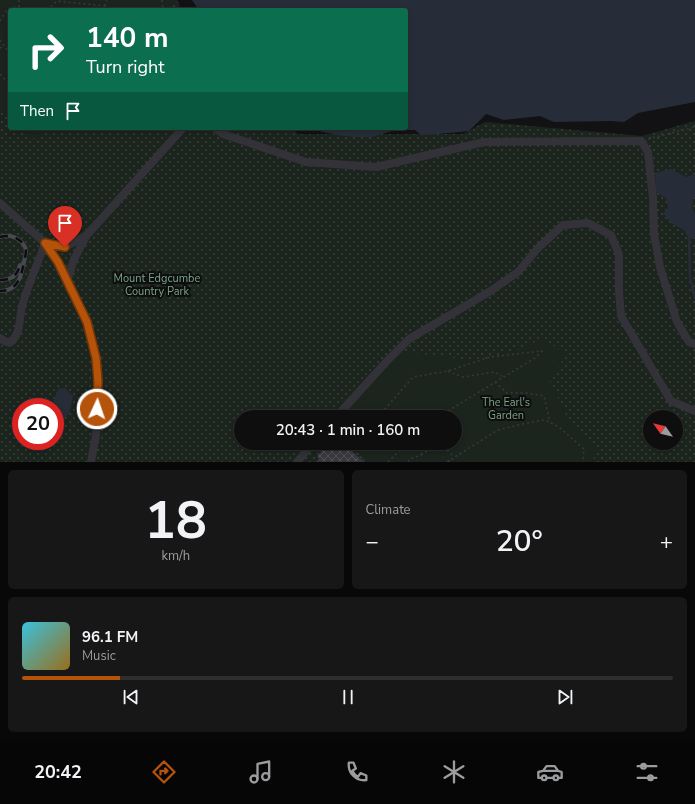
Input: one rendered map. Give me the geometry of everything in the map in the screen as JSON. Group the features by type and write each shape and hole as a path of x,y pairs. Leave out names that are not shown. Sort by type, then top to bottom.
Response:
{"lane":[{"path":"67,282 74,259 87,235 182,130"},
{"path":"218,130 223,134 306,162 376,167 484,142 641,141 648,152 653,198 654,234 660,267 677,322 689,342 695,344"},
{"path":"0,203 45,243 58,262 87,322 96,358 98,381 96,435 91,462"},
{"path":"342,410 409,339 489,292 518,272 538,248 563,225 588,223 611,235 618,254 621,316 671,401 695,412"},
{"path":"45,243 65,247 87,235"},
{"path":"0,338 4,341 10,342 13,341 17,333 22,308 45,243"},
{"path":"297,462 307,450"}],"path":[{"path":"11,8 19,7 19,0"},
{"path":"49,8 57,1 105,6 107,0"},
{"path":"0,21 8,10"},
{"path":"0,40 8,51"},
{"path":"0,48 5,46"},
{"path":"0,74 8,83"},
{"path":"641,141 695,127"},
{"path":"384,410 413,378 448,371 490,357 542,351 535,358 449,410"},
{"path":"448,371 462,377 495,372 503,378"},
{"path":"495,382 507,393 527,393 544,396 550,422"},
{"path":"448,462 498,430 545,420 559,427 584,449 583,462"},
{"path":"408,462 410,459 421,455 434,446 445,448 454,457"},
{"path":"352,450 364,460 363,462"},
{"path":"388,462 400,450"},
{"path":"421,450 421,455"},
{"path":"448,462 453,462"}],"green space":[{"name":"Mount Edgcumbe Country Park","path":"0,0 177,0 181,8 8,8 8,130 293,130 298,134 463,134 485,122 642,136 695,121 695,462 0,462"},
{"path":"0,0 177,0 167,8 8,8 8,115 0,108"},
{"path":"24,130 47,130 35,139"},
{"name":"The Earl's Garden","path":"544,338 566,356 549,379 566,415 595,448 593,462 359,462 363,457 354,450 462,450 462,410 346,410 399,351 477,361 515,351"}],"shaded area":[{"path":"192,0 695,0 695,102 638,113 624,122 554,122 540,116 504,120 486,114 469,131 428,135 420,134 415,130 408,130 408,8 198,8"},
{"path":"315,130 395,130 372,137 337,135"},
{"path":"671,169 686,177 695,174 695,197 693,199 692,208 695,214 695,238 689,239 684,230 671,223 663,213 668,208 666,198 656,192 655,173"},
{"path":"65,388 73,396 69,413 64,419 64,398 54,398 58,389"}],"building":[{"path":"323,450 351,450 364,462 316,462 319,459 317,456"}],"waterway":[{"path":"689,239 690,277 695,298"}],"railway":[{"path":"0,237 14,237 23,244 26,250 22,273 18,282 11,289 0,291"},
{"path":"0,280 13,277 20,265"}],"route":[{"path":"65,247 45,243 58,262 87,322 96,358 98,381 97,409"}]}
